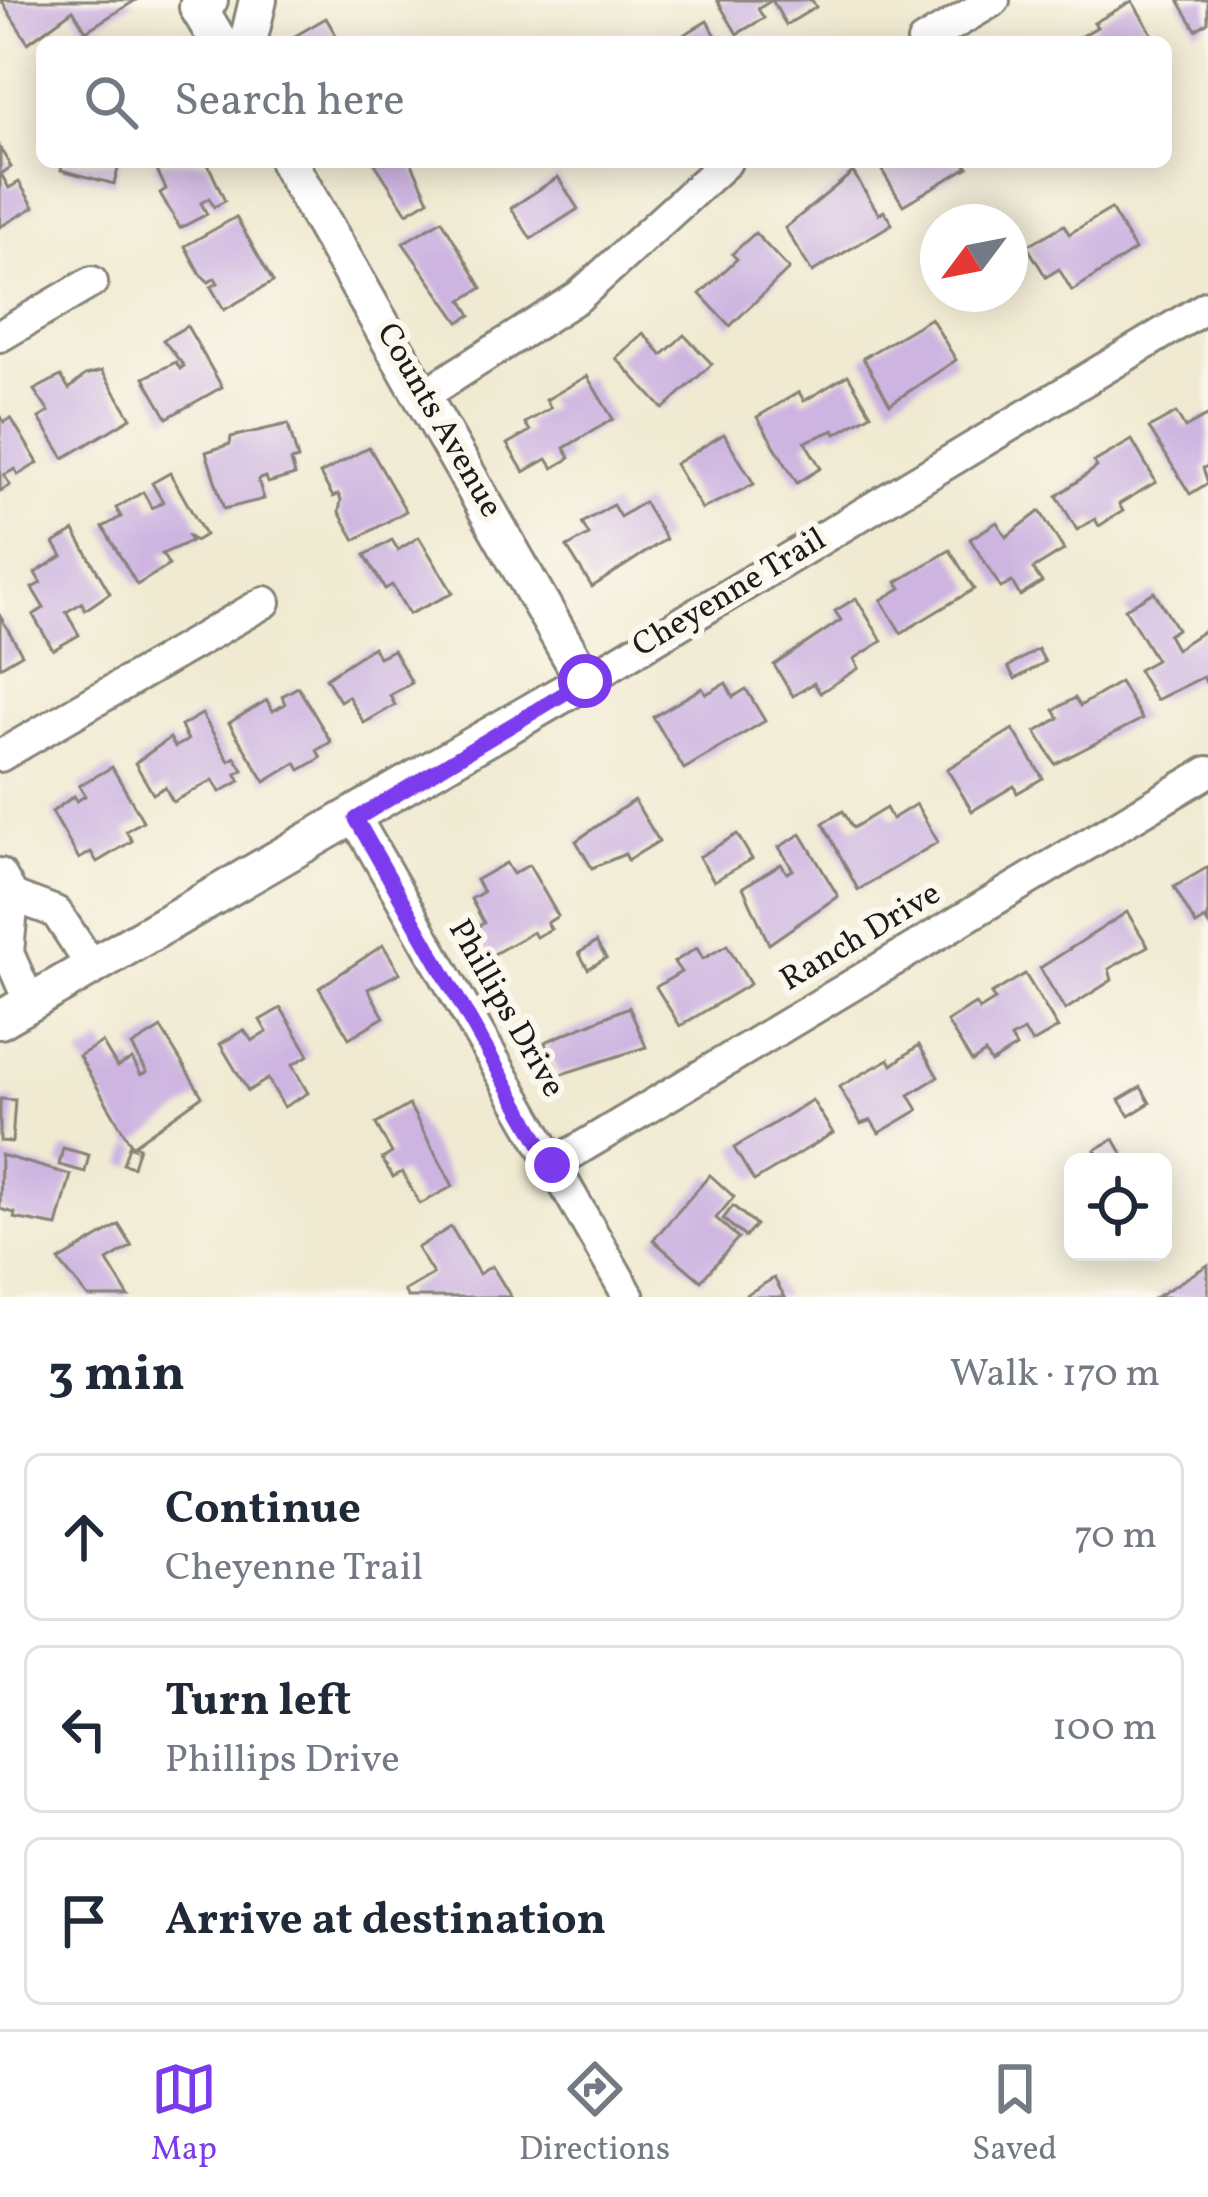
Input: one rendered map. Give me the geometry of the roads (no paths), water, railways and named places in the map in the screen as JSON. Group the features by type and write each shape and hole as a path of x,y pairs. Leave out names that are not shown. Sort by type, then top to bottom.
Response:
{"street":[{"path":"249,36 258,0"},
{"path":"933,36 994,0"},
{"path":"200,2 215,36"},
{"name":"Counts Avenue","path":"292,168 585,681"},
{"path":"424,395 578,297 719,168"},
{"path":"0,336 92,282"},
{"name":"Cheyenne Trail","path":"15,1011 356,819 1208,306"},
{"path":"0,756 265,602"},
{"name":"Ranch Drive","path":"552,1165 1208,772"},
{"name":"Phillips Drive","path":"356,819 629,1297"},
{"path":"6,885 56,912 93,968"},
{"path":"6,885 15,1011"}]}
